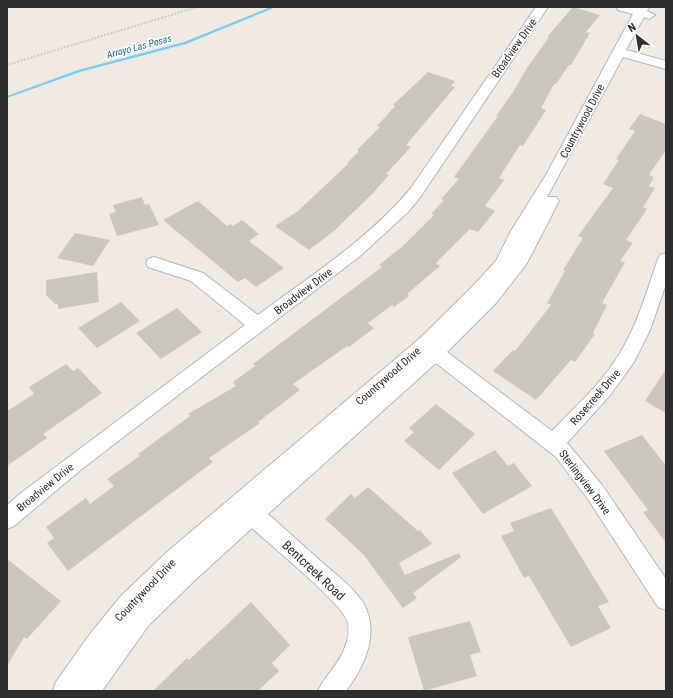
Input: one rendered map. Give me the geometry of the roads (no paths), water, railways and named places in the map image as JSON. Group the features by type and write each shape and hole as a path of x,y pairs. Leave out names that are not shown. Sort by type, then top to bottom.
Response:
{"street":[{"name":"Broadview Drive","path":"7,519 28,500 76,462 354,252 403,208 416,192 542,7"},
{"path":"622,7 646,10"},
{"name":"Countrywood Drive","path":"88,691 140,618 186,573 246,509 429,349 490,298 521,259 532,235 565,178 646,10"},
{"path":"624,53 666,65"},
{"name":"Rosecreek Drive","path":"554,443 621,368 641,330 666,259"},
{"path":"154,263 189,273 258,325"},
{"name":"Sterlingview Drive","path":"429,349 563,451 595,492 666,599"},
{"name":"Countrywood Drive","path":"65,691 98,642 129,604 175,559 246,509"},
{"name":"Bentcreek Road","path":"246,509 342,595 354,610 360,628 354,658 336,685 330,691"}],"waterway":[{"name":"Arroyo Las Posas","path":"7,97 79,71 185,43 274,7"}]}
